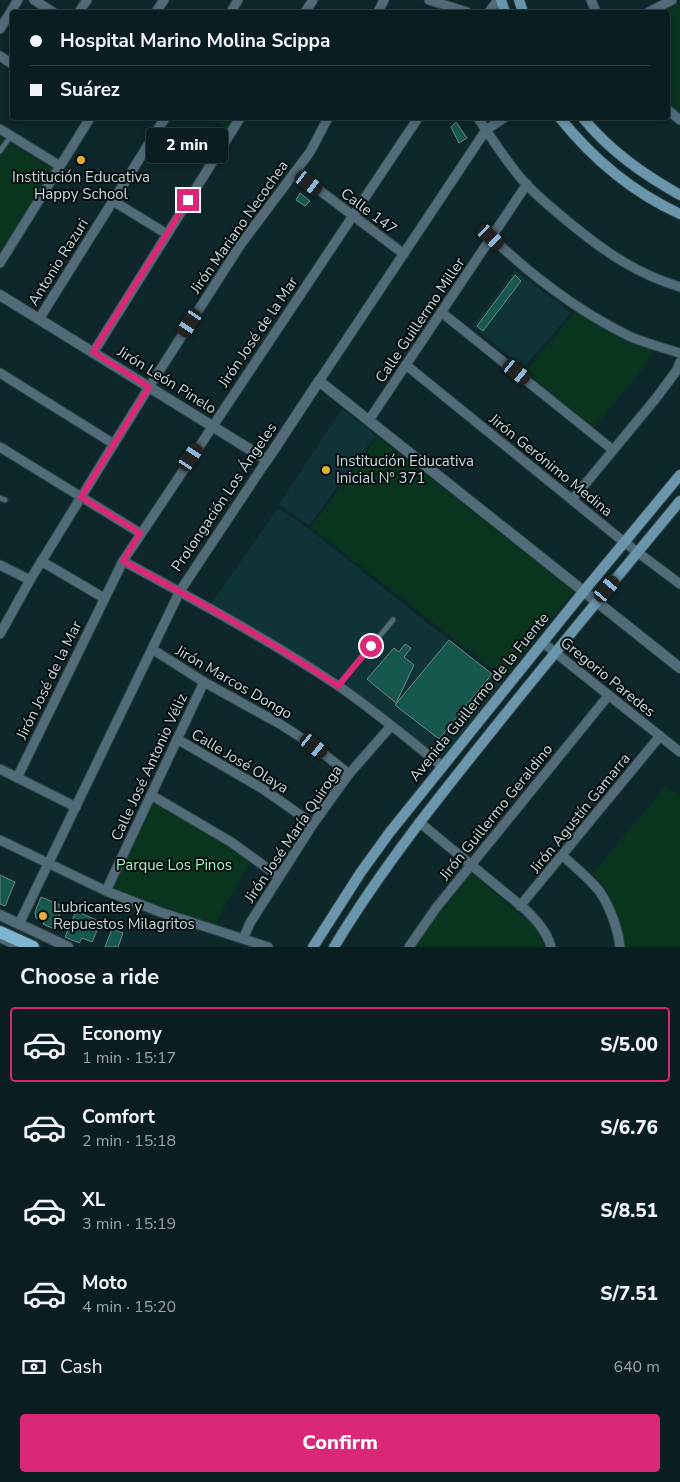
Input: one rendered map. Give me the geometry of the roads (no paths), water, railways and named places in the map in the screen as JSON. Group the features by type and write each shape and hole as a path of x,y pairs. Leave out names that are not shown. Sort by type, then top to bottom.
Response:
{"main road":[{"path":"562,120 597,158 618,177 639,192 680,214"},
{"path":"585,120 624,159 644,174 680,195"},
{"name":"Avenida Guillermo de la Fuente","path":"314,947 361,872 442,766 680,476"},
{"name":"Avenida Guillermo de la Fuente","path":"334,947 375,882 419,822 597,601 680,502"},
{"path":"326,927 333,934 341,935"},
{"path":"0,932 33,947"}],"street":[{"path":"34,0 50,10"},
{"path":"429,0 461,10"},
{"path":"491,10 500,0"},
{"path":"653,10 672,0"},
{"path":"0,29 10,13"},
{"path":"670,112 680,120"},
{"path":"0,262 89,120"},
{"name":"Antonio Razuri","path":"39,319 164,120"},
{"path":"93,352 239,120"},
{"name":"Jirón Mariano Necochea","path":"0,634 30,580 149,387 241,244 310,152 327,120"},
{"name":"Jirón José de la Mar","path":"17,778 104,598 140,533 417,120"},
{"path":"479,120 511,166 558,214 621,262 660,280 680,286"},
{"name":"Prolongación Los Ángeles","path":"19,924 180,591 486,130 501,120"},
{"path":"0,129 60,166"},
{"name":"Calle 147","path":"294,172 404,254"},
{"name":"Calle Guillermo Miller","path":"369,420 527,184"},
{"path":"113,201 167,234"},
{"path":"491,237 535,276 598,319 630,336 680,353"},
{"name":"Jirón León Pinelo","path":"0,295 267,460"},
{"path":"441,312 613,450"},
{"path":"572,500 657,398 677,370 680,362"},
{"name":"Jirón Gerónimo Medina","path":"406,365 624,542 680,584"},
{"path":"0,373 114,444"},
{"path":"319,381 680,668"},
{"path":"0,447 140,533"},
{"path":"42,561 104,598"},
{"path":"123,561 180,591 306,664 338,686 442,766"},
{"path":"0,566 30,580"},
{"name":"Gregorio Paredes","path":"542,642 680,752"},
{"name":"Jirón Marcos Dongo","path":"152,649 204,682 297,735 350,774"},
{"name":"Calle José Antonio Véliz","path":"106,892 204,682"},
{"name":"Jirón Guillermo Geraldino","path":"410,947 436,908 470,864 608,696"},
{"name":"Jirón José María Quiroga","path":"242,939 278,876 313,824 350,774 391,726"},
{"name":"Jirón Agustín Gamarra","path":"520,906 660,736"},
{"name":"Calle José Olaya","path":"177,739 263,789 313,824"},
{"path":"0,769 76,807"},
{"path":"151,796 231,842 278,876"},
{"path":"419,822 538,922 551,947"},
{"path":"0,840 106,892 160,912 268,947"},
{"path":"563,856 599,890 612,919 620,947"},
{"path":"0,915 68,947"}],"lane":[{"path":"0,152 10,136"},
{"path":"338,686 393,620"},
{"path":"0,940 15,947"}],"place":[{"name":"Institución Educativa Happy School","path":"81,160"},
{"name":"Institución Educativa Inicial Nº 371","path":"326,470"},
{"name":"Lubricantes y Repuestos Milagritos","path":"43,916"}],"park label":[{"name":"Parque Los Pinos","path":"174,865"}]}
